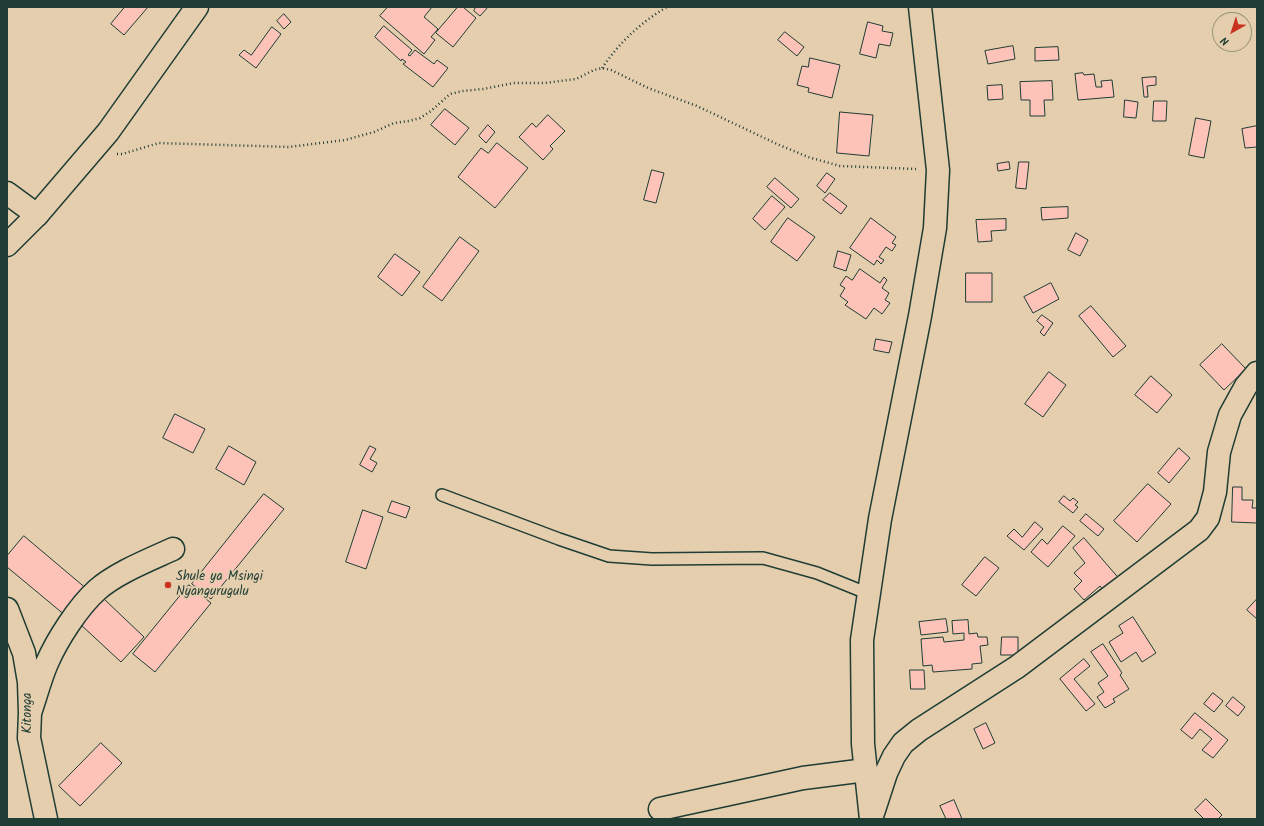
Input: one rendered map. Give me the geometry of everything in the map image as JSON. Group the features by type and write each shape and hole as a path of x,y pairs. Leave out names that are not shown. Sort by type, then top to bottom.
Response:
{"street":[{"path":"7,245 37,214 108,132 196,7"},
{"path":"871,819 863,744 862,640 880,519 920,316 935,228 938,170 920,7"},
{"path":"7,193 37,214"},
{"path":"871,819 886,773 894,756 903,743 919,730 1017,667 1199,530 1208,518 1215,492 1219,452 1230,415 1246,386 1257,374"},
{"path":"30,713 47,664 58,642 78,611 97,590 125,571 173,550"},
{"name":"Kitonga","path":"7,609 24,653 29,682 30,713 28,738 46,819"},
{"path":"660,809 803,778 866,770"}],"lane":[{"path":"442,495 609,556 652,559 763,558 817,573 869,594"}],"path":[{"path":"602,68 613,52 632,33 654,14 667,7"},
{"path":"88,155 122,154 159,143 289,147 345,140 374,132 394,123 420,118 432,111 450,94 514,83 545,83 576,79 594,70 602,68 611,70 648,88 697,106 808,157 840,166 938,170"}],"building":[{"path":"125,7 148,7 124,35 111,24"},
{"path":"388,7 432,7 424,17 438,29 431,37 435,40 424,54 380,16"},
{"path":"458,7 463,7 476,18 453,47 436,33"},
{"path":"476,7 488,7 480,16 474,11"},
{"path":"284,14 291,22 284,29 277,21"},
{"path":"868,22 883,26 882,31 893,33 890,46 879,44 876,58 860,54"},
{"path":"384,26 412,50 408,55 410,56 415,50 434,64 437,60 448,68 433,87 403,64 406,62 402,59 401,61 375,37"},
{"path":"272,27 281,34 256,68 239,55 244,50 251,55"},
{"path":"785,32 804,47 797,56 778,40"},
{"path":"1013,46 1015,59 988,64 985,51"},
{"path":"1058,47 1059,60 1035,61 1035,48"},
{"path":"810,58 840,65 832,98 808,92 809,88 797,85 802,66 808,67"},
{"path":"1083,73 1084,75 1094,74 1096,87 1102,87 1101,81 1112,80 1114,97 1078,100 1075,74"},
{"path":"1156,77 1156,85 1147,86 1148,97 1144,97 1142,78"},
{"path":"1052,81 1053,100 1044,100 1045,116 1030,116 1030,100 1021,100 1020,82"},
{"path":"1002,85 1003,99 988,100 987,86"},
{"path":"1125,100 1138,102 1136,118 1124,117"},
{"path":"1154,101 1167,101 1166,121 1153,121"},
{"path":"445,109 469,128 455,145 431,125"},
{"path":"840,112 873,115 869,156 837,153"},
{"path":"548,115 565,131 550,146 553,149 543,160 519,137 532,123 536,127"},
{"path":"1196,118 1211,121 1204,158 1189,155"},
{"path":"488,125 495,132 486,143 479,136"},
{"path":"1257,126 1257,147 1245,148 1242,129"},
{"path":"497,143 528,168 495,208 458,177 481,148 488,153"},
{"path":"1009,162 1010,169 998,171 997,164"},
{"path":"1019,162 1029,162 1026,189 1016,188"},
{"path":"652,170 664,173 656,203 644,200"},
{"path":"827,173 835,179 825,193 817,186"},
{"path":"775,178 799,199 791,208 767,187"},
{"path":"830,193 847,206 841,214 823,200"},
{"path":"772,196 785,207 765,230 753,219"},
{"path":"1068,207 1068,218 1042,220 1041,208"},
{"path":"788,218 815,237 797,261 771,242"},
{"path":"871,218 896,237 892,243 896,245 892,251 886,247 879,257 884,260 881,264 877,260 874,265 850,248"},
{"path":"1006,219 1006,230 991,231 992,241 978,242 976,220"},
{"path":"1076,233 1088,240 1080,256 1068,250"},
{"path":"460,237 479,251 442,301 423,287"},
{"path":"838,251 851,255 846,271 834,267"},
{"path":"395,254 420,272 402,296 378,277"},
{"path":"860,269 880,283 884,277 887,280 882,288 889,293 885,300 890,303 882,314 874,308 866,319 845,305 848,302 840,296 845,288 840,285 846,276 852,280"},
{"path":"966,273 992,273 992,302 966,302"},
{"path":"1051,283 1059,299 1033,313 1024,297"},
{"path":"1091,306 1126,346 1113,357 1079,316"},
{"path":"1042,315 1053,323 1044,336 1040,332 1044,327 1037,321"},
{"path":"876,339 892,342 889,353 874,350"},
{"path":"1222,344 1246,369 1224,390 1200,365"},
{"path":"1049,372 1066,385 1043,417 1025,404"},
{"path":"1151,376 1172,395 1157,413 1135,395"},
{"path":"175,414 205,429 193,453 163,438"},
{"path":"229,446 256,462 244,485 216,469"},
{"path":"370,446 376,449 370,459 377,463 372,472 360,465"},
{"path":"1179,448 1190,458 1169,483 1158,473"},
{"path":"1148,484 1171,504 1137,542 1114,521"},
{"path":"1233,487 1242,487 1242,500 1253,500 1252,508 1257,508 1257,523 1232,522"},
{"path":"264,494 284,509 211,599 192,584"},
{"path":"1064,496 1070,501 1073,498 1078,502 1075,505 1078,507 1073,513 1059,502"},
{"path":"392,501 410,507 406,518 388,512"},
{"path":"363,510 383,517 366,569 346,562"},
{"path":"1086,514 1104,529 1098,536 1080,521"},
{"path":"1035,522 1043,529 1024,550 1007,536 1014,529 1022,537"},
{"path":"1063,526 1075,536 1048,567 1031,552 1042,539 1047,544"},
{"path":"24,536 88,590 66,616 7,567 7,556"},
{"path":"1084,538 1122,582 1107,595 1100,586 1084,600 1074,589 1082,581 1074,573 1085,563 1073,548"},
{"path":"985,557 999,568 976,596 962,585"},
{"path":"189,585 211,603 155,672 133,654"},
{"path":"104,599 144,637 121,662 80,624"},
{"path":"1257,599 1257,619 1247,610"},
{"path":"1133,617 1156,653 1142,662 1136,652 1121,662 1109,642 1123,633 1119,626"},
{"path":"946,619 948,632 921,635 919,622"},
{"path":"968,620 969,634 977,633 978,637 987,637 988,645 980,646 982,663 972,664 972,669 933,672 932,665 923,666 921,639 943,637 944,642 964,640 964,633 953,634 952,621"},
{"path":"1002,637 1018,637 1018,655 1001,655"},
{"path":"1103,644 1122,673 1120,675 1129,689 1113,699 1115,702 1105,708 1097,697 1104,692 1098,683 1108,676 1091,652"},
{"path":"1084,659 1090,666 1074,679 1095,704 1086,711 1060,679"},
{"path":"910,670 924,670 925,689 911,689"},
{"path":"1213,693 1223,701 1214,712 1204,704"},
{"path":"1233,697 1245,707 1238,716 1226,706"},
{"path":"1195,713 1228,740 1213,758 1202,750 1212,739 1200,729 1192,739 1181,730"},
{"path":"986,723 995,743 983,749 974,729"},
{"path":"101,743 122,763 80,806 59,786"},
{"path":"1206,799 1222,815 1218,819 1204,819 1195,810"},
{"path":"954,800 962,819 946,819 940,806"}],"place":[{"name":"Shule ya Msingi Nyangurugulu","path":"168,585"}]}
